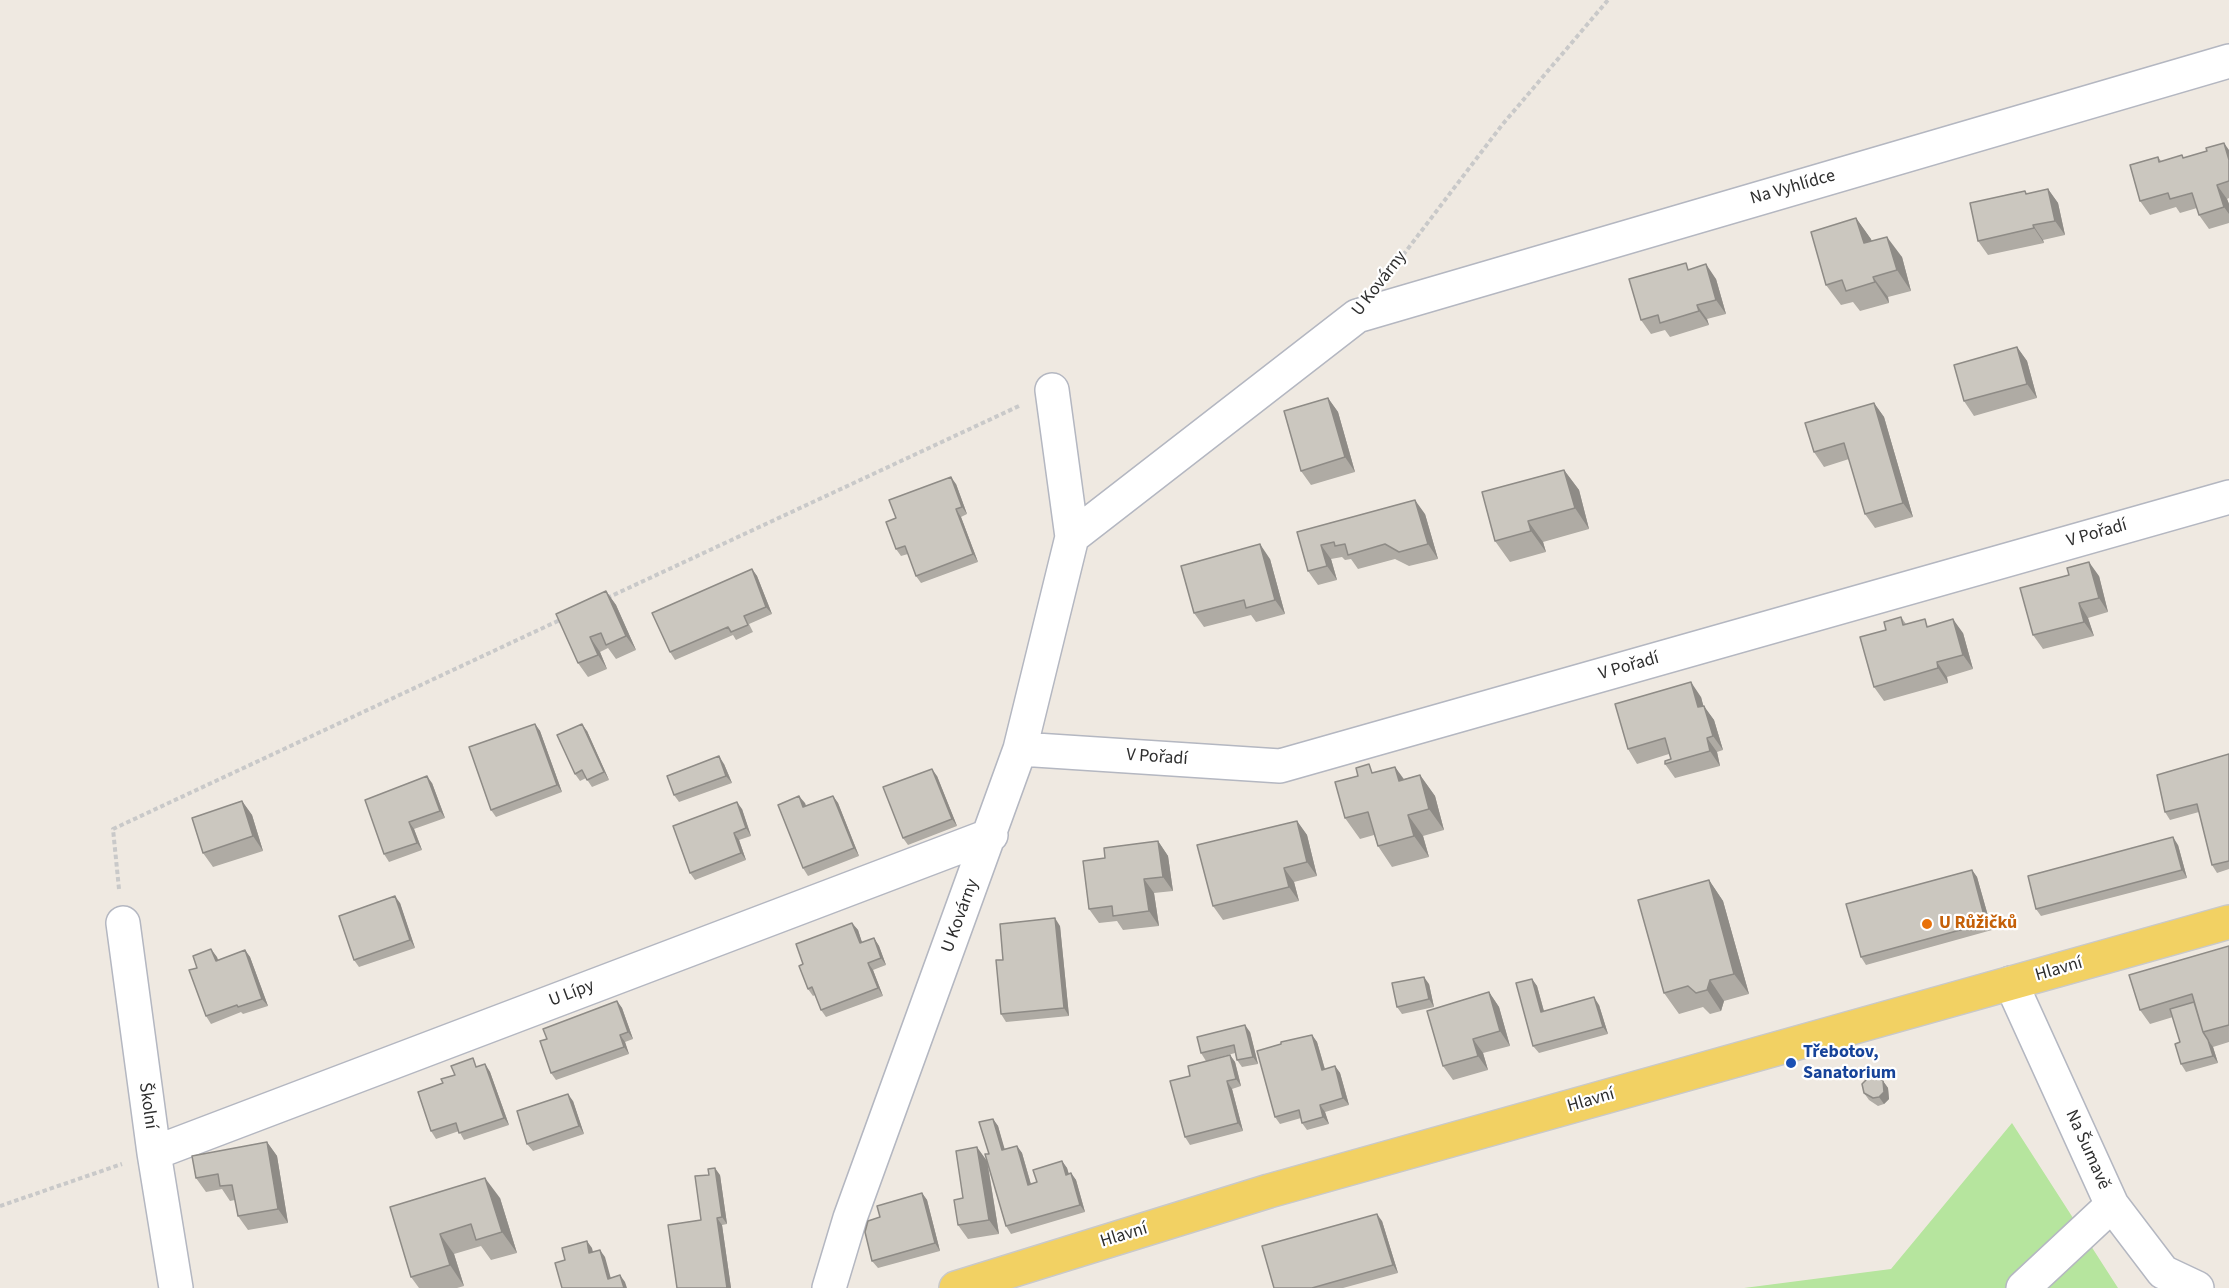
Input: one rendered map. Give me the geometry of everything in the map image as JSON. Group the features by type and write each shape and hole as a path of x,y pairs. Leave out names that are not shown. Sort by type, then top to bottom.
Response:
{"main road":[{"name":"Hlavní","path":"956,1288 1281,1188 2229,922"}],"street":[{"name":"Na Vyhlídce","path":"1357,316 2229,61"},
{"name":"U Kovárny","path":"1072,537 1357,316"},
{"name":"U Kovárny","path":"829,1288 850,1218 991,835 1020,749 1072,537 1052,390"},
{"name":"V Pořadí","path":"1020,749 1280,766 2229,496"},
{"name":"U Lípy","path":"154,1153 991,835"},
{"name":"Školní","path":"123,923 154,1153 176,1288"},
{"name":"Na Šumavě","path":"2011,983 2112,1205 2163,1272 2197,1288"},
{"path":"2023,1288 2112,1205"}],"path":[{"name":"U Kovárny","path":"1393,268 1502,125 1608,0"},
{"path":"599,602 1052,390"},
{"path":"123,923 113,829 566,617"},
{"path":"0,1206 154,1153"}],"green space":[{"path":"2012,1123 2118,1288 1744,1288 1891,1269"}],"building":[{"path":"2224,143 2229,160 2229,181 2217,185 2224,207 2199,215 2192,193 2170,199 2168,193 2140,201 2130,165 2158,157 2159,162 2182,155 2183,158"},
{"path":"2048,189 2055,221 1978,241 1970,203 2025,191 2026,194"},
{"path":"1856,218 1864,243 1887,237 1897,270 1873,277 1875,282 1846,291 1842,280 1826,285 1811,232"},
{"path":"1686,263 1688,270 1706,264 1716,300 1697,305 1699,311 1660,323 1658,315 1641,320 1629,279"},
{"path":"2017,347 2027,384 1964,401 1954,365"},
{"path":"1328,398 1345,457 1301,471 1284,411"},
{"path":"1874,403 1903,503 1865,514 1844,443 1814,452 1805,423"},
{"path":"1564,470 1575,508 1528,521 1531,531 1495,541 1482,492"},
{"path":"951,477 962,507 956,509 973,554 916,576 905,546 896,549 886,522 896,518 889,500"},
{"path":"1415,500 1428,544 1399,552 1385,544 1348,555 1345,544 1335,546 1334,542 1321,545 1327,566 1308,571 1297,532"},
{"path":"1260,544 1275,600 1246,608 1244,600 1194,613 1181,566"},
{"path":"2089,562 2099,598 2079,603 2084,622 2033,635 2020,588 2069,575 2067,568"},
{"path":"752,569 766,607 744,616 748,625 731,632 728,627 670,652 652,613"},
{"path":"606,591 626,636 606,645 601,633 590,637 598,655 578,663 556,614"},
{"path":"1901,617 1903,625 1925,619 1927,627 1953,619 1963,655 1937,662 1938,668 1874,687 1860,637 1886,630 1884,622"},
{"path":"1691,682 1698,707 1704,706 1713,736 1707,738 1710,751 1665,764 1665,761 1671,759 1665,738 1628,749 1615,704"},
{"path":"535,724 557,785 491,810 469,747"},
{"path":"582,724 604,772 587,780 582,770 575,774 557,735"},
{"path":"2229,754 2229,861 2212,865 2197,804 2165,812 2157,775"},
{"path":"719,756 726,776 674,795 667,776"},
{"path":"1369,764 1372,773 1395,767 1399,781 1420,775 1429,809 1408,815 1414,836 1378,846 1368,812 1345,818 1335,782 1358,776 1356,768"},
{"path":"932,769 952,819 903,838 883,787"},
{"path":"427,776 440,811 409,822 417,843 384,854 365,800"},
{"path":"799,796 803,807 833,796 854,848 803,868 778,805"},
{"path":"242,801 253,836 203,853 192,818"},
{"path":"737,802 746,828 734,833 741,853 690,873 673,826"},
{"path":"1297,821 1307,862 1284,868 1289,887 1213,906 1197,845"},
{"path":"2173,837 2182,870 2036,909 2028,876"},
{"path":"1158,841 1163,877 1144,879 1149,911 1113,916 1112,906 1089,909 1083,861 1105,858 1104,848"},
{"path":"1972,870 1986,923 1861,957 1846,904"},
{"path":"1709,880 1734,974 1710,980 1707,990 1696,993 1688,986 1664,993 1638,900"},
{"path":"395,896 410,940 354,960 339,916"},
{"path":"1055,918 1064,1008 1001,1014 996,960 1003,960 1000,924"},
{"path":"852,923 860,943 874,938 881,958 868,963 878,988 821,1010 812,987 808,989 799,966 803,964 796,944"},
{"path":"2229,946 2229,1025 2203,1032 2192,994 2140,1010 2129,975"},
{"path":"211,949 216,961 245,950 262,999 206,1016 189,970 197,968 193,956"},
{"path":"1424,977 1429,999 1397,1007 1392,983"},
{"path":"1532,979 1541,1012 1594,997 1603,1027 1533,1046 1516,983"},
{"path":"1489,992 1500,1031 1473,1039 1478,1056 1443,1066 1427,1011"},
{"path":"617,1001 628,1032 620,1035 624,1047 551,1073 540,1041 547,1039 543,1029"},
{"path":"2194,1002 2213,1056 2181,1064 2175,1044 2180,1042 2170,1009"},
{"path":"1245,1025 1253,1057 1237,1060 1234,1045 1201,1053 1197,1037"},
{"path":"1312,1035 1322,1070 1335,1066 1343,1098 1320,1105 1323,1117 1302,1123 1299,1110 1275,1117 1257,1051 1281,1044 1281,1042"},
{"path":"1230,1055 1236,1079 1227,1081 1238,1123 1185,1137 1170,1081 1190,1076 1188,1066"},
{"path":"473,1058 476,1067 485,1064 504,1118 459,1133 456,1123 431,1131 418,1092 443,1083 441,1079 455,1075 451,1066"},
{"path":"1876,1076 1883,1081 1884,1092 1879,1097 1873,1098 1864,1093 1862,1084 1869,1077"},
{"path":"568,1094 579,1126 527,1144 517,1111"},
{"path":"993,1119 1002,1150 1017,1146 1028,1185 1037,1182 1033,1170 1062,1161 1066,1175 1071,1173 1080,1205 1006,1226 985,1154 989,1154 979,1122"},
{"path":"267,1142 278,1209 238,1216 232,1185 220,1186 218,1174 196,1178 192,1156"},
{"path":"977,1147 989,1220 958,1225 954,1200 963,1198 956,1151"},
{"path":"715,1168 722,1217 717,1218 727,1288 677,1288 668,1225 701,1220 695,1176 709,1175 708,1169"},
{"path":"485,1178 502,1232 476,1240 471,1224 440,1234 450,1265 411,1277 390,1207"},
{"path":"922,1193 935,1243 872,1261 865,1232 868,1221 880,1217 877,1206"},
{"path":"1377,1214 1393,1265 1312,1288 1274,1288 1262,1246"},
{"path":"587,1241 589,1253 600,1250 608,1279 620,1275 624,1288 562,1288 555,1263 565,1260 562,1248"}],"place":[{"name":"U Růžičků","path":"1927,924"},
{"name":"Třebotov, Sanatorium","path":"1791,1063"}]}
